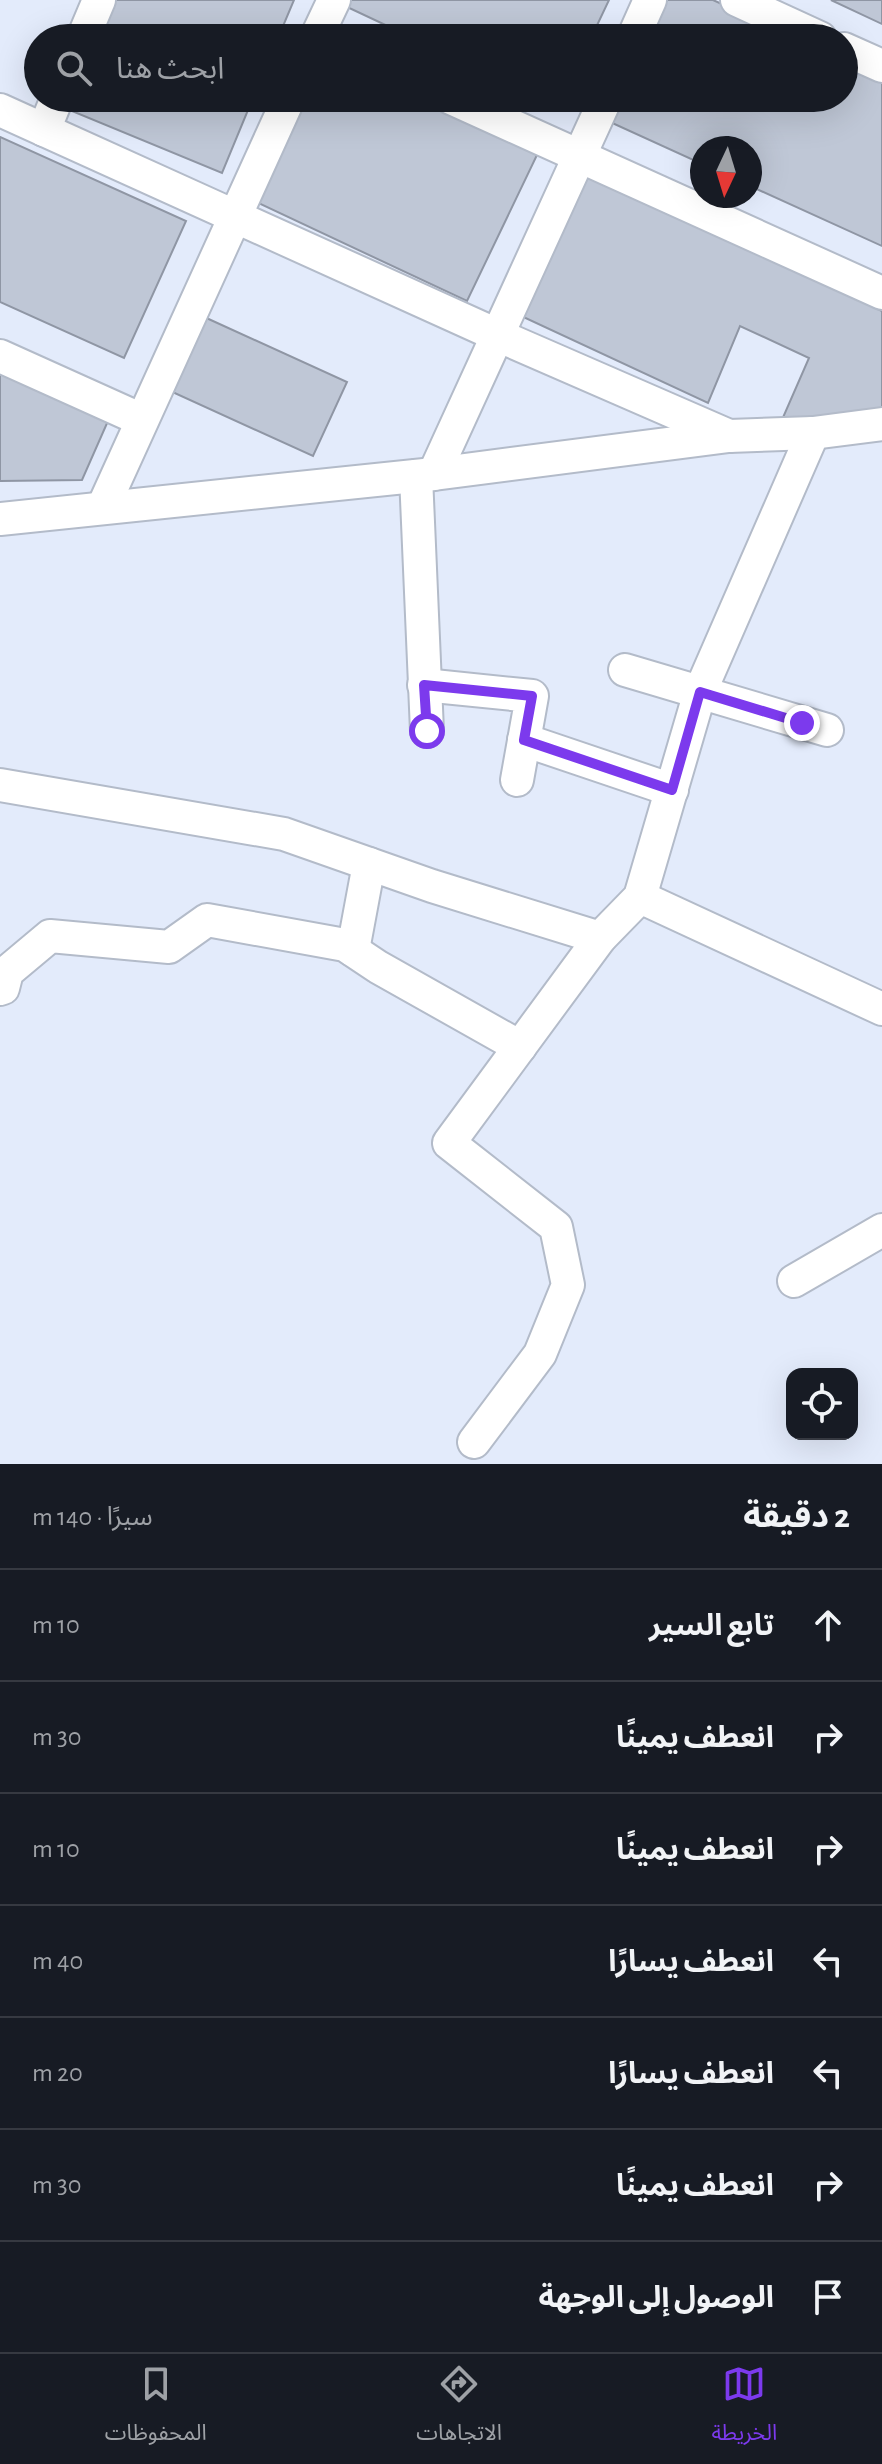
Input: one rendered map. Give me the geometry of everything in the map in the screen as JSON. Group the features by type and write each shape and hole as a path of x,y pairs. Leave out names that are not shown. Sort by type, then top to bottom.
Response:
{"street":[{"path":"89,24 99,0"},
{"path":"323,24 334,0"},
{"path":"639,24 650,0"},
{"path":"737,0 789,24"},
{"path":"858,55 882,66"},
{"path":"0,110 497,335 729,436"},
{"path":"44,130 51,112"},
{"path":"103,507 283,112"},
{"path":"482,112 882,293"},
{"path":"427,731 424,685 425,475 497,335 599,112"},
{"path":"0,356 142,420"},
{"path":"0,519 425,475 729,436 813,433 882,424"},
{"path":"474,1442 540,1354 568,1285 556,1227 449,1143 600,938 640,897 700,692 813,433"},
{"path":"625,670 827,730"},
{"path":"424,685 532,696 517,780"},
{"path":"524,740 672,790"},
{"path":"0,785 284,834 432,886 600,938"},
{"path":"353,950 369,864"},
{"path":"640,897 882,1009"},
{"path":"0,989 7,972 50,936 169,947 207,920 345,945 520,1047"},
{"path":"794,1281 882,1230"}],"building":[{"path":"112,0 294,0 284,24 103,24"},
{"path":"348,0 609,0 598,24 383,24 345,6"},
{"path":"667,0 713,0 766,24 656,24"},
{"path":"831,0 882,0 882,24"},
{"path":"858,66 882,77 882,246 762,191 762,136 690,136 690,159 610,122 615,112 858,112"},
{"path":"74,112 247,112 222,173"},
{"path":"297,112 448,112 537,155 467,301 254,201"},
{"path":"0,137 186,221 124,358 0,302"},
{"path":"582,170 882,311 882,411 781,422 809,358 740,326 708,403 519,315"},
{"path":"202,316 347,382 313,456 168,390"},
{"path":"0,373 108,421 82,480 0,481"}],"route":[{"path":"427,731 424,685 532,696 524,740 672,790 700,692 802,723"}]}
